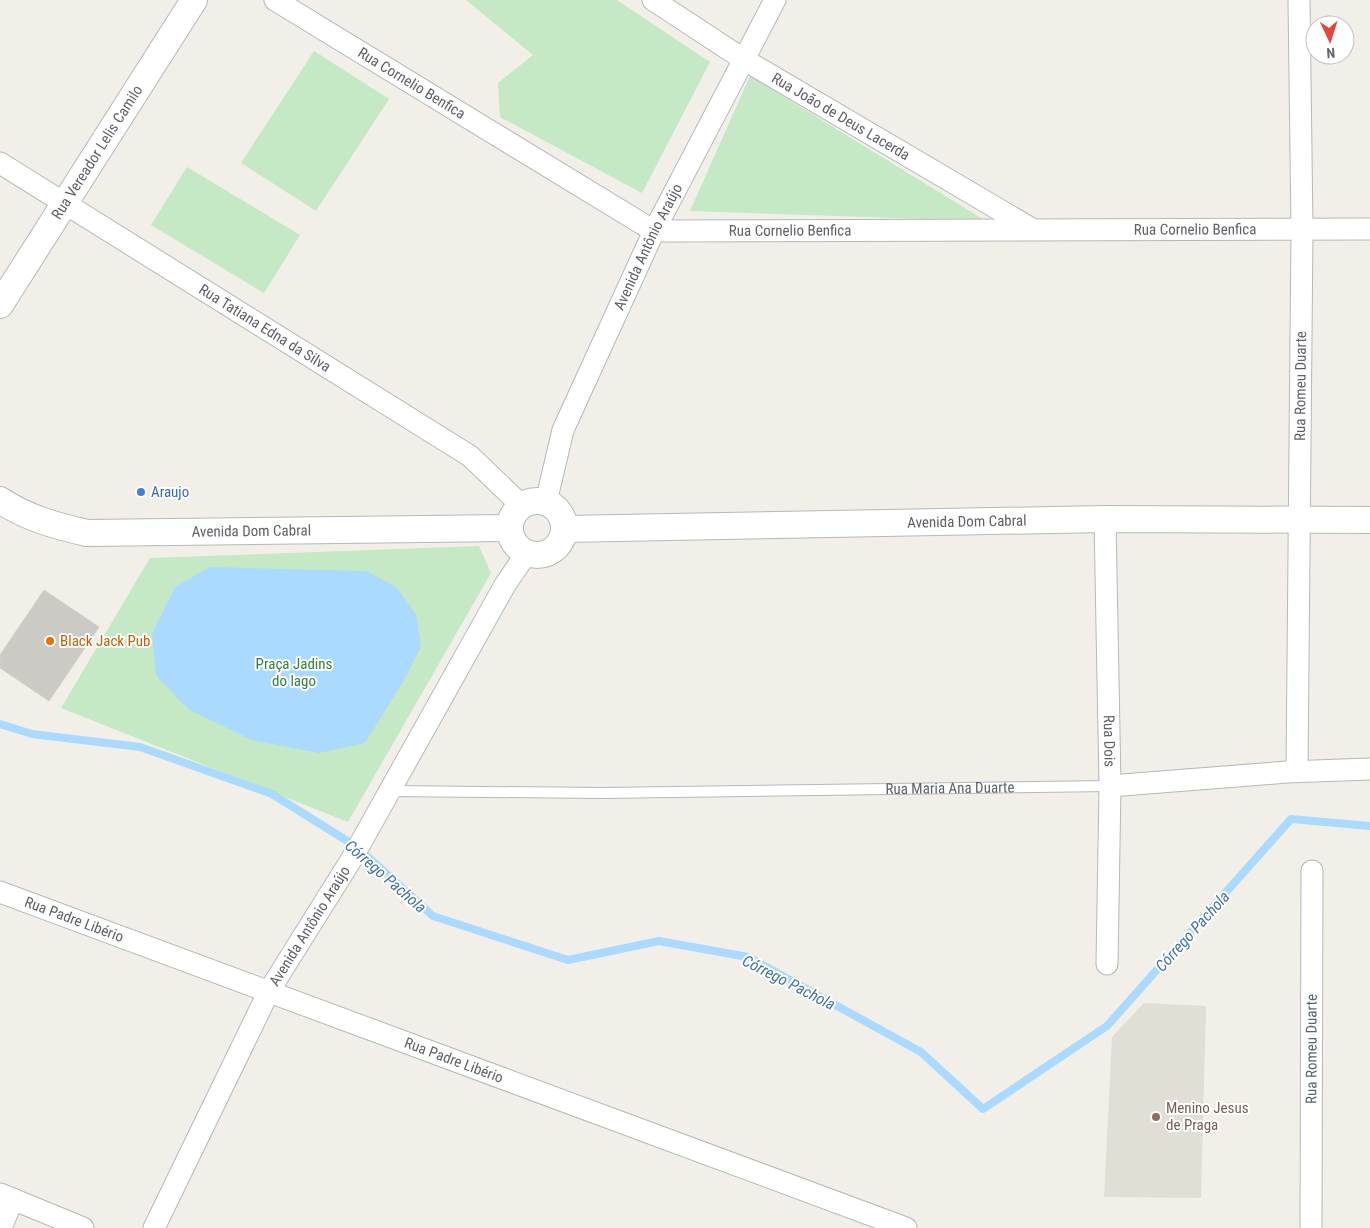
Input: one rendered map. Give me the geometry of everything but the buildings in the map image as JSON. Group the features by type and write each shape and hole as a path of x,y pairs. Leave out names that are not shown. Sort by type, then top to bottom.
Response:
{"street":[{"name":"Rua Vereador Lelis Camilo","path":"0,305 63,203 194,0"},
{"name":"Rua Cornelio Benfica","path":"275,0 654,231 1370,229"},
{"name":"Rua João de Deus Lacerda","path":"653,0 743,59 1032,230"},
{"name":"Avenida Antônio Araújo","path":"534,504 563,430 654,231 775,0"},
{"name":"Rua Romeu Duarte","path":"1297,771 1302,229 1299,0"},
{"name":"Rua Tatiana Edna da Silva","path":"0,163 470,456 534,504"},
{"name":"Avenida Dom Cabral","path":"0,500 16,511 54,526 87,533 510,528"},
{"path":"534,504 557,509 563,518 565,529 562,540 555,549 545,554 526,554 513,540 510,528 513,515 534,504"},
{"name":"Avenida Dom Cabral","path":"565,529 1104,520 1370,520"},
{"name":"Rua Dois","path":"1104,520 1110,786 1107,964"},
{"name":"Avenida Antônio Araújo","path":"154,1228 269,991 351,860 505,585 526,554"},
{"name":"Rua Maria Ana Duarte","path":"1110,786 1297,771 1370,769"},
{"name":"Rua Romeu Duarte","path":"1311,1228 1312,872"},
{"name":"Rua Padre Libério","path":"0,892 906,1228"},
{"path":"1,1228 7,1197 83,1228"}],"lane":[{"name":"Rua Maria Ana Duarte","path":"389,791 602,794 1110,786"}],"shaded area":[{"name":"Menino Jesus de Praga","path":"1144,1003 1206,1006 1201,1198 1104,1197 1112,1037"}],"green space":[{"path":"466,0 617,0 710,62 642,193 500,117 498,83 533,55"},
{"path":"314,51 389,99 316,211 241,163"},
{"path":"750,76 986,221 690,211"},
{"path":"187,167 300,235 264,293 151,225"},
{"name":"Praça Jadins do lago","path":"479,546 491,573 348,822 61,708 150,558"}],"water":[{"path":"210,567 366,571 396,587 416,614 421,647 404,680 365,743 319,753 252,740 188,709 156,675 152,633 175,587"}],"waterway":[{"name":"Córrego Pachola","path":"0,724 32,734 140,747 272,794 357,847 433,916 568,960 659,941 748,957 921,1052 983,1109 1107,1026 1291,819 1370,826"}],"place":[{"name":"Araujo","path":"141,492"},
{"name":"Black Jack Pub","path":"50,641"},
{"name":"Menino Jesus de Praga","path":"1156,1117"}]}
